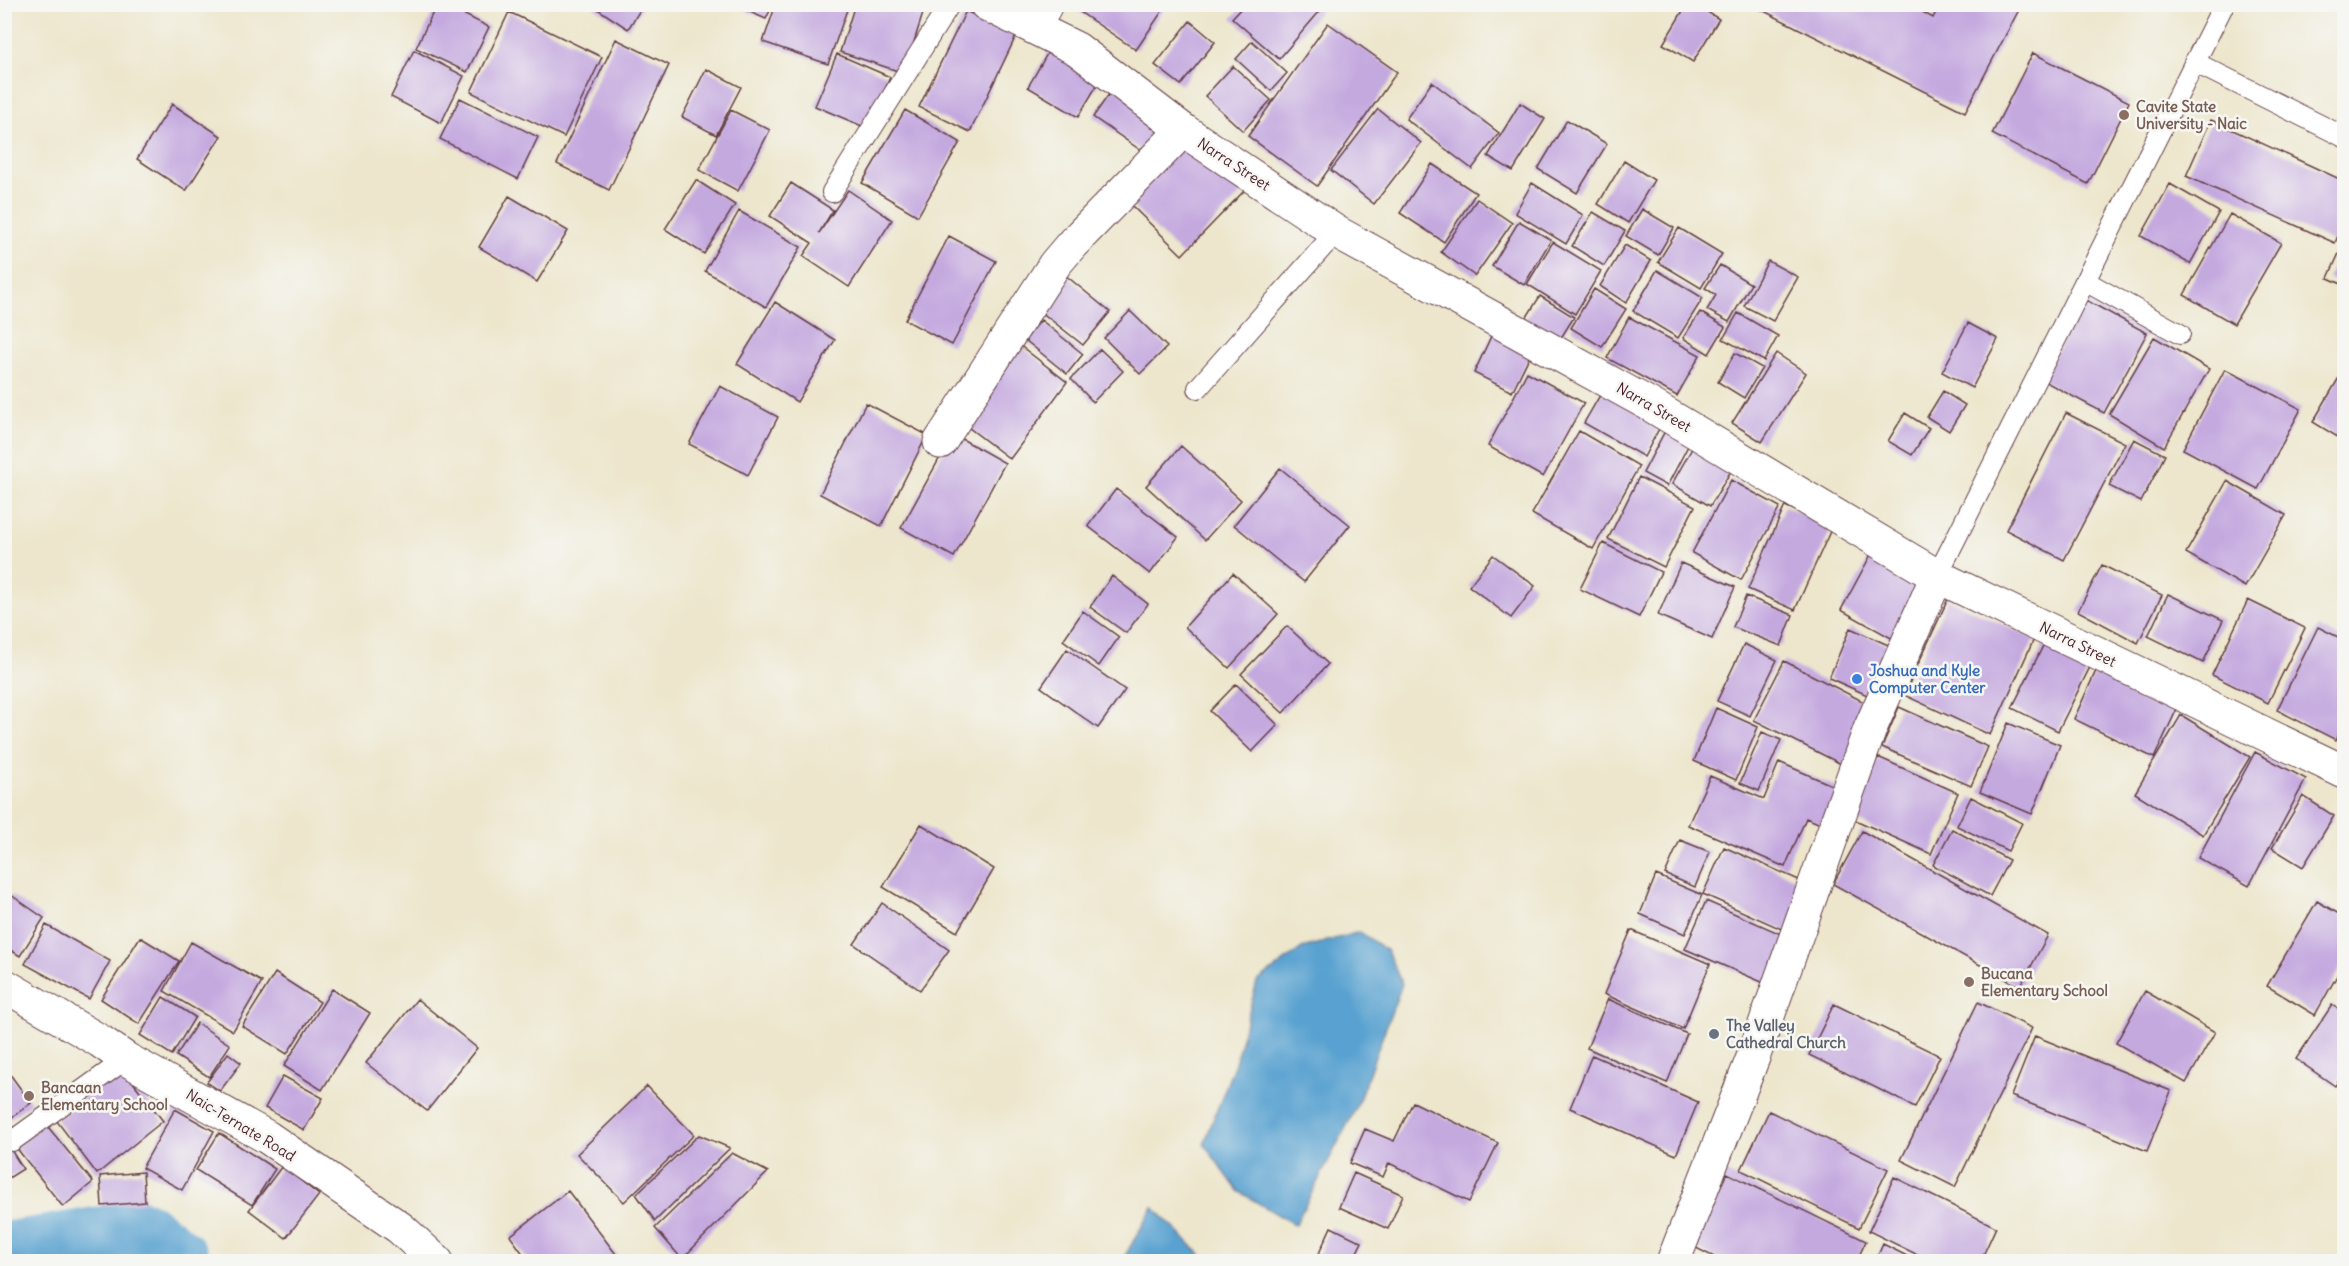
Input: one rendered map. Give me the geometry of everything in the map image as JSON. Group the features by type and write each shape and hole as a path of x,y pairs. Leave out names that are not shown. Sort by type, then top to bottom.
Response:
{"street":[{"name":"Narra Street","path":"986,4 1040,16 1077,49 1182,130 1336,232 1649,404 1936,576 2344,772"},
{"path":"940,442 1055,264 1182,130"},
{"path":"1673,1262 1754,1055 1870,729 1936,576"},
{"name":"Naic-Ternate Road","path":"4,985 100,1041 126,1059 267,1137 400,1228 437,1262"}],"lane":[{"path":"832,192 950,4"},
{"path":"1936,576 2224,4"},
{"path":"2194,62 2344,137"},
{"path":"1198,387 1336,232"},
{"path":"2085,281 2180,334"},
{"path":"12,1141 126,1059"}],"water":[{"path":"1360,932 1387,951 1402,984 1356,1108 1295,1225 1238,1191 1204,1144 1235,1063 1257,982 1302,948"},
{"path":"1153,1207 1203,1257 1211,1261 1122,1261"}],"building":[{"path":"437,4 443,4 489,27 467,72 416,48"},
{"path":"594,4 644,4 628,29 593,6"},
{"path":"731,4 773,4 766,19"},
{"path":"776,4 849,4 828,64 763,42"},
{"path":"855,4 926,4 904,73 840,52"},
{"path":"1068,4 1167,4 1136,50"},
{"path":"1687,4 1694,4 1719,19 1693,62 1663,44"},
{"path":"1750,4 1908,4 1933,18 1940,4 2022,4 1965,112"},
{"path":"1244,5 1325,5 1279,59 1232,18"},
{"path":"966,11 1016,36 970,132 919,107"},
{"path":"509,12 602,57 564,137 471,92"},
{"path":"1190,21 1215,42 1181,85 1155,65"},
{"path":"1328,23 1397,72 1317,186 1248,136"},
{"path":"616,39 669,65 609,190 557,164"},
{"path":"1252,41 1287,73 1271,91 1236,59"},
{"path":"1051,47 1102,77 1078,117 1028,87"},
{"path":"414,50 464,76 441,123 391,97"},
{"path":"2033,53 2129,102 2088,184 1992,134"},
{"path":"837,54 890,77 869,129 815,106"},
{"path":"1233,66 1271,100 1243,131 1205,96"},
{"path":"706,69 741,87 716,135 682,117"},
{"path":"1432,82 1499,133 1472,169 1406,119"},
{"path":"1114,87 1166,124 1146,154 1093,117"},
{"path":"460,98 538,137 518,179 440,139"},
{"path":"1520,103 1545,119 1513,171 1488,156"},
{"path":"172,104 221,136 186,191 137,159"},
{"path":"1378,109 1421,143 1374,204 1331,170"},
{"path":"731,110 770,130 738,191 699,170"},
{"path":"905,110 960,142 918,216 862,183"},
{"path":"1567,120 1607,144 1577,193 1538,169"},
{"path":"2211,120 2344,181 2344,221 2335,243 2186,176"},
{"path":"1189,139 1244,191 1182,255 1128,202"},
{"path":"1624,161 1654,180 1628,223 1598,204"},
{"path":"1432,164 1476,193 1444,242 1400,213"},
{"path":"696,180 735,205 704,254 665,229"},
{"path":"791,183 833,210 819,233 848,190 892,220 849,287 803,256 812,243 770,216"},
{"path":"1532,183 1583,215 1566,244 1515,213"},
{"path":"2170,184 2219,212 2190,264 2141,236"},
{"path":"509,196 568,231 537,282 479,247"},
{"path":"1477,199 1512,223 1475,276 1441,252"},
{"path":"1642,209 1674,228 1658,255 1626,236"},
{"path":"739,211 801,247 766,307 705,271"},
{"path":"1593,212 1625,231 1604,266 1572,246"},
{"path":"2230,214 2281,243 2234,324 2184,295"},
{"path":"1519,221 1551,240 1524,285 1492,266"},
{"path":"1679,228 1722,254 1701,288 1658,262"},
{"path":"949,236 996,261 952,345 905,320"},
{"path":"1553,242 1601,271 1575,314 1527,284"},
{"path":"2344,242 2344,285 2328,278"},
{"path":"1625,245 1651,261 1626,303 1600,286"},
{"path":"1768,261 1798,277 1773,321 1744,306"},
{"path":"1720,265 1751,284 1729,322 1707,310 1716,295 1705,288"},
{"path":"1657,270 1703,298 1678,338 1633,311"},
{"path":"1064,274 1110,312 1083,345 1036,308"},
{"path":"1594,289 1626,309 1602,347 1571,328"},
{"path":"1540,296 1574,317 1559,341 1525,320"},
{"path":"2084,299 2147,333 2104,413 2042,380"},
{"path":"775,302 835,340 797,402 737,364"},
{"path":"1130,311 1167,347 1140,374 1104,338"},
{"path":"1700,312 1725,327 1709,354 1683,338"},
{"path":"1738,313 1778,336 1764,361 1723,339"},
{"path":"1629,317 1700,355 1677,396 1607,358"},
{"path":"1041,320 1083,354 1067,374 1025,340"},
{"path":"1968,323 1998,339 1972,388 1942,372"},
{"path":"1493,332 1532,351 1512,392 1474,373"},
{"path":"2154,337 2209,369 2164,447 2109,414"},
{"path":"1018,344 1067,382 1010,459 960,421"},
{"path":"1100,349 1123,371 1093,402 1071,379"},
{"path":"1735,353 1762,368 1744,398 1718,382"},
{"path":"1776,353 1806,373 1762,442 1732,423"},
{"path":"2225,369 2301,409 2258,489 2183,449"},
{"path":"2344,369 2344,441 2313,422"},
{"path":"1527,372 1584,403 1543,477 1488,446"},
{"path":"720,386 778,417 748,475 689,444"},
{"path":"1603,390 1662,423 1644,457 1584,423"},
{"path":"1943,391 1965,405 1949,431 1927,417"},
{"path":"866,403 927,435 881,526 820,494"},
{"path":"1905,413 1929,428 1912,455 1888,441"},
{"path":"2066,413 2125,443 2064,560 2006,530"},
{"path":"1666,429 1690,442 1667,486 1643,473"},
{"path":"1579,431 1639,466 1593,549 1532,514"},
{"path":"953,434 1005,463 954,557 901,528"},
{"path":"2134,439 2165,455 2141,502 2109,486"},
{"path":"1695,443 1734,466 1710,506 1672,484"},
{"path":"1181,446 1241,500 1205,540 1146,486"},
{"path":"1280,468 1350,525 1304,582 1234,525"},
{"path":"1639,477 1695,506 1664,567 1608,539"},
{"path":"1731,480 1780,507 1741,580 1692,553"},
{"path":"2227,481 2286,515 2245,587 2186,553"},
{"path":"1116,489 1178,537 1150,574 1088,526"},
{"path":"1785,506 1832,527 1795,610 1748,589"},
{"path":"1603,543 1661,572 1639,617 1580,589"},
{"path":"1874,549 1927,578 1893,639 1841,610"},
{"path":"1493,555 1535,586 1511,618 1469,586"},
{"path":"1681,563 1735,587 1712,639 1658,615"},
{"path":"2102,565 2162,595 2138,643 2078,611"},
{"path":"1233,573 1278,614 1229,668 1185,627"},
{"path":"1112,576 1148,604 1126,633 1090,607"},
{"path":"2168,594 2223,620 2203,663 2148,636"},
{"path":"1746,596 1793,615 1781,646 1733,627"},
{"path":"1948,599 2034,639 1990,735 1904,695"},
{"path":"2248,600 2305,628 2268,703 2212,675"},
{"path":"1083,611 1119,637 1099,666 1063,640"},
{"path":"1287,626 1328,664 1283,713 1241,674"},
{"path":"2318,627 2344,640 2344,723 2336,740 2277,710"},
{"path":"1850,628 1895,648 1874,698 1829,678"},
{"path":"2045,642 2091,665 2058,731 2012,708"},
{"path":"1744,644 1777,660 1750,716 1717,701"},
{"path":"1067,649 1125,690 1098,728 1041,687"},
{"path":"2101,660 2182,698 2154,758 2074,719"},
{"path":"1784,661 1874,707 1845,766 1754,720"},
{"path":"1236,684 1278,725 1252,752 1210,711"},
{"path":"1899,707 1988,747 1971,786 1882,747"},
{"path":"1716,708 1758,727 1736,780 1694,761"},
{"path":"2181,715 2250,757 2203,835 2135,793"},
{"path":"2008,723 2060,745 2032,814 1980,792"},
{"path":"1762,732 1781,740 1759,791 1740,783"},
{"path":"2255,752 2306,779 2249,886 2198,858"},
{"path":"1878,757 1958,793 1931,854 1851,818"},
{"path":"1779,762 1843,790 1828,827 1806,818 1785,867 1688,825 1710,776 1764,799"},
{"path":"2303,796 2334,816 2303,867 2272,848"},
{"path":"1971,797 2022,823 2008,851 1957,826"},
{"path":"921,824 994,869 957,932 883,887"},
{"path":"1952,829 2009,860 1990,896 1933,865"},
{"path":"1862,831 2048,935 2020,987 1833,884"},
{"path":"1680,840 1710,852 1695,887 1665,874"},
{"path":"1724,847 1808,884 1788,932 1703,894"},
{"path":"1656,875 1702,895 1685,934 1640,914"},
{"path":"11,895 44,918 20,956 4,946 4,905"},
{"path":"1706,901 1792,939 1771,986 1685,949"},
{"path":"2317,901 2344,917 2344,963 2315,1015 2267,986"},
{"path":"882,903 949,950 920,990 854,944"},
{"path":"46,925 110,961 89,999 25,964"},
{"path":"1631,930 1710,964 1683,1029 1604,994"},
{"path":"140,937 179,961 139,1024 101,999"},
{"path":"191,942 262,982 233,1031 164,991"},
{"path":"275,973 320,1002 287,1054 242,1026"},
{"path":"332,989 370,1013 322,1090 284,1066"},
{"path":"2145,991 2215,1032 2186,1083 2116,1043"},
{"path":"163,997 195,1017 172,1055 140,1035"},
{"path":"417,999 477,1048 427,1111 366,1063"},
{"path":"1608,999 1687,1034 1667,1083 1587,1048"},
{"path":"1978,1002 2032,1028 1955,1187 1901,1160"},
{"path":"1834,1004 1940,1056 1915,1107 1809,1055"},
{"path":"2332,1005 2344,1013 2344,1073 2335,1086 2296,1059"},
{"path":"197,1023 230,1045 209,1077 176,1056"},
{"path":"2035,1036 2171,1091 2147,1151 2011,1096"},
{"path":"228,1053 241,1063 220,1091 207,1082"},
{"path":"1592,1055 1698,1102 1676,1155 1570,1108"},
{"path":"4,1066 31,1103 4,1123"},
{"path":"122,1068 163,1121 97,1174 56,1120"},
{"path":"283,1076 323,1098 304,1130 265,1108"},
{"path":"647,1086 694,1135 624,1202 577,1154"},
{"path":"1413,1102 1498,1143 1469,1202 1389,1163 1383,1177 1350,1163 1365,1129 1394,1141"},
{"path":"175,1109 214,1131 182,1190 142,1168"},
{"path":"1769,1111 1888,1169 1859,1228 1741,1170"},
{"path":"44,1122 93,1182 63,1207 15,1146"},
{"path":"219,1133 275,1169 252,1205 196,1170"},
{"path":"699,1135 730,1148 655,1221 636,1194"},
{"path":"8,1145 23,1169 4,1181 4,1147"},
{"path":"732,1153 768,1172 682,1259 655,1228"},
{"path":"282,1166 319,1195 286,1238 249,1210"},
{"path":"143,1172 145,1202 102,1206 100,1176"},
{"path":"1354,1173 1403,1195 1388,1229 1339,1207"},
{"path":"1727,1173 1866,1241 1856,1262 1724,1262 1692,1246"},
{"path":"1894,1177 1996,1227 1980,1262 1932,1262 1869,1231"},
{"path":"568,1191 622,1262 529,1262 510,1236"},
{"path":"1331,1227 1362,1242 1352,1262 1315,1262"},
{"path":"1883,1244 1919,1262 1875,1262"}],"waterway":[{"path":"4,1259 140,1237 173,1262"}],"place":[{"name":"Cavite State University - Naic","path":"2124,115"},
{"name":"Joshua and Kyle Computer Center","path":"1857,679"},
{"name":"Bucana Elementary School","path":"1969,982"},
{"name":"The Valley Cathedral Church","path":"1714,1034"},
{"name":"Bancaan Elementary School","path":"29,1096"}]}
